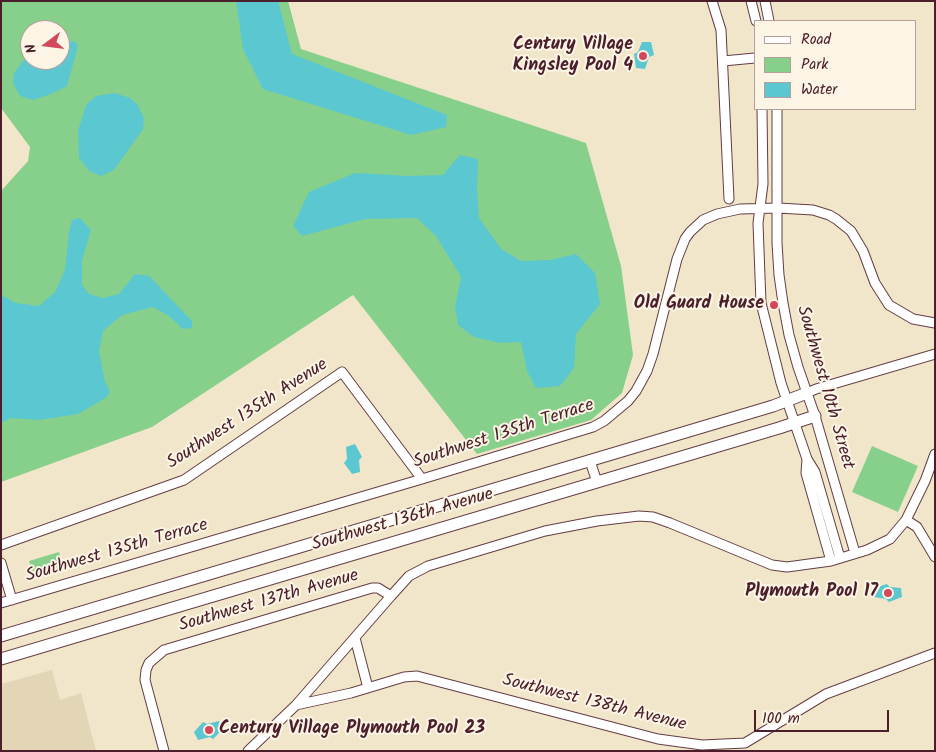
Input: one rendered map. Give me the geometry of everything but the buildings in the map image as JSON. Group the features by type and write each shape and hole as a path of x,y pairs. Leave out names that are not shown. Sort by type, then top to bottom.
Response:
{"street":[{"path":"712,1 721,30 729,199"},
{"path":"751,1 756,20"},
{"path":"765,1 769,20"},
{"path":"723,61 754,58"},
{"name":"Southwest 10th Street","path":"762,110 764,176 758,223 761,303 768,336 787,402 807,459 806,473 836,559"},
{"name":"Southwest 10th Street","path":"777,110 779,274 783,303 789,336 815,416 855,553"},
{"name":"Southwest 135th Terrace","path":"1,603 593,427 615,414 633,396 647,371 653,354 677,259 690,232 703,220 717,214 740,209 778,208 821,212 836,219 851,231 857,240 875,283 889,304 913,319 935,323"},
{"path":"807,393 935,354"},
{"name":"Southwest 135th Avenue","path":"1,545 184,480 342,372 422,479"},
{"name":"Southwest 136th Avenue","path":"1,636 787,402 807,393"},
{"name":"Southwest 136th Avenue","path":"1,658 815,416"},
{"path":"248,751 296,705 409,576 428,566 545,531 596,520 629,516 653,517 772,565 787,567 836,559 867,550 888,541 906,520 925,481 935,454"},
{"path":"590,461 596,482"},
{"path":"906,520 917,527 935,557"},
{"path":"1,564 12,600"},
{"name":"Southwest 137th Avenue","path":"164,751 146,680 146,670 149,663 164,650 372,588 378,588 390,596"},
{"path":"355,638 368,688"},
{"name":"Southwest 138th Avenue","path":"296,705 368,688 404,677 417,676 658,739 702,745 745,743 826,694 935,653"}],"shaded area":[{"path":"52,670 60,700 81,693 96,751 1,751 1,684"}],"green space":[{"path":"1,1 288,1 301,49 586,143 621,266 633,355 622,393 591,420 477,454 353,295 152,427 1,482 1,191 28,161 30,147 1,108"},
{"path":"872,446 918,466 898,512 852,492"},
{"path":"59,552 63,566 33,575 29,561"}],"water":[{"path":"236,1 278,1 292,54 447,115 446,127 411,135 263,89 243,49"},
{"path":"74,41 78,46 67,86 33,100 20,96 13,83 14,73 20,65 20,70 70,70 70,42"},
{"name":"Century Village Kingsley Pool 4","path":"642,42 651,42 654,55 649,57 645,69 636,68 634,54 638,52"},
{"path":"115,93 130,98 138,105 144,119 143,129 114,170 101,176 89,171 79,158 78,131 86,105 96,96"},
{"path":"460,155 478,159 477,190 479,218 501,249 521,261 550,260 576,254 595,273 600,304 576,334 574,368 560,386 536,388 527,371 521,342 500,343 474,337 458,325 455,307 461,277 436,236 417,218 365,219 302,236 293,226 309,192 355,173 408,176 443,175"},
{"path":"80,218 91,230 82,261 82,285 89,294 102,298 119,294 135,274 149,276 192,321 192,328 183,329 169,316 153,307 122,315 103,331 99,351 105,382 110,391 107,397 78,414 39,420 11,418 1,423 1,295 16,303 39,306 55,292 65,270 72,220"},
{"path":"355,444 362,457 359,460 360,472 352,474 344,463 347,459 346,447"},
{"name":"Plymouth Pool 17","path":"887,584 890,587 901,588 902,597 889,602 886,599 874,597 874,588"},
{"name":"Century Village Plymouth Pool 23","path":"219,721 223,729 213,739 210,737 198,740 194,732 203,722 207,724"}],"place":[{"name":"Century Village Kingsley Pool 4","path":"643,56"},
{"name":"Old Guard House","path":"774,305"},
{"name":"Plymouth Pool 17","path":"888,593"},
{"name":"Century Village Plymouth Pool 23","path":"209,730"}]}
